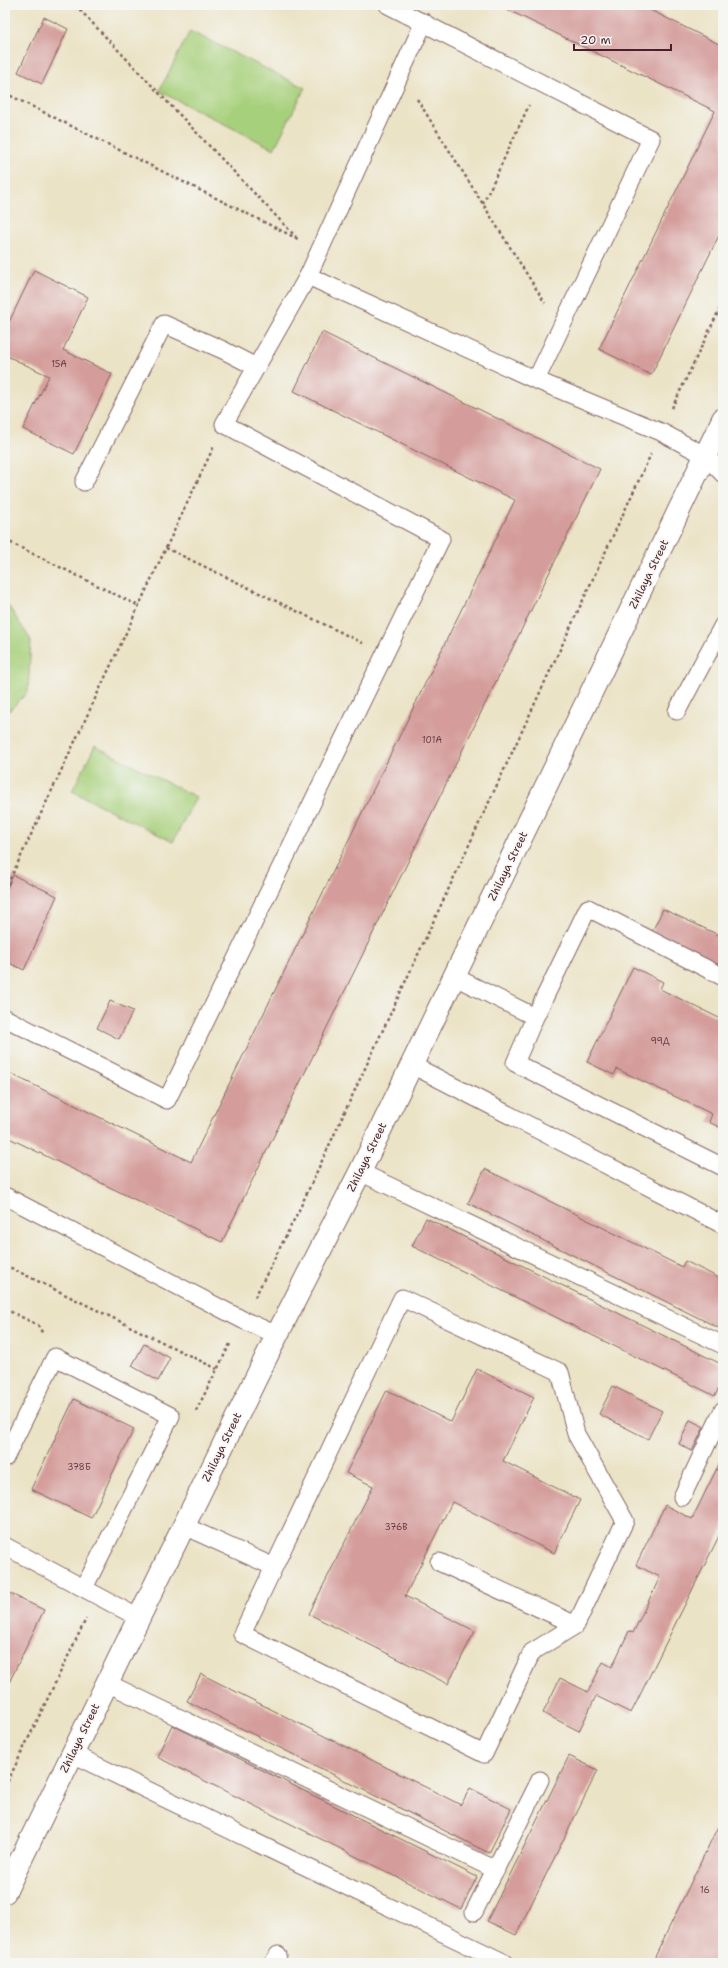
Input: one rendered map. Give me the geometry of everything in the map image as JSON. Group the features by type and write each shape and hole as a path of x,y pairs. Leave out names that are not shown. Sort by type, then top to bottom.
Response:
{"street":[{"name":"Zhilaya Street","path":"5,1892 277,1335 360,1172 723,419"}],"lane":[{"path":"388,5 651,139 536,380"},
{"path":"5,1018 167,1100 441,539 224,424 308,276 424,22"},
{"path":"308,276 536,380 661,432 706,456 723,474"},
{"path":"84,482 164,324 223,350 256,367"},
{"path":"677,711 723,625"},
{"path":"723,977 588,908 535,1016 515,1063 723,1167"},
{"path":"455,977 535,1016"},
{"path":"412,1065 723,1225"},
{"path":"360,1172 723,1345"},
{"path":"5,1196 243,1320 277,1335"},
{"path":"402,1298 560,1372 576,1434 625,1521 576,1625 532,1652 484,1754 242,1634 274,1568 402,1298"},
{"path":"5,1458 55,1357 171,1416 91,1592"},
{"path":"682,1497 723,1410"},
{"path":"184,1526 274,1568"},
{"path":"5,1546 139,1618"},
{"path":"439,1562 576,1625"},
{"path":"107,1683 496,1870"},
{"path":"73,1754 505,1963"},
{"path":"474,1912 540,1780"}],"path":[{"path":"5,93 299,239 79,9 69,5"},
{"path":"79,9 106,5"},
{"path":"401,73 561,329"},
{"path":"483,205 540,82"},
{"path":"192,1418 304,1201 661,432 723,302"},
{"path":"5,890 224,424"},
{"path":"5,540 139,606"},
{"path":"166,548 385,654"},
{"path":"5,1265 217,1369"},
{"path":"5,1309 38,1325 55,1357"},
{"path":"5,1788 91,1592"}],"green space":[{"path":"190,31 305,88 274,149 159,91"},
{"path":"5,601 31,640 28,692 5,715"},
{"path":"95,746 196,797 173,842 72,791"}],"building":[{"path":"498,5 640,5 723,46 723,227 651,375 599,349 715,111"},
{"path":"44,17 68,29 42,84 18,72"},
{"path":"34,270 88,297 63,350 112,374 74,454 23,429 49,376 5,355 5,320 9,322"},
{"path":"322,332 600,469 222,1242 5,1136 5,1071 191,1162 515,500 294,391"},
{"path":"13,875 57,896 24,970 5,961 5,893"},
{"path":"663,909 723,937 723,968 651,934"},
{"path":"633,967 663,982 660,989 723,1020 723,1129 709,1122 712,1114 617,1069 614,1075 587,1062"},
{"path":"110,1001 133,1011 119,1039 97,1028"},
{"path":"485,1169 682,1267 685,1261 723,1280 723,1330 468,1203"},
{"path":"426,1218 723,1365 723,1380 715,1396 412,1246"},
{"path":"144,1344 170,1358 158,1381 132,1366"},
{"path":"477,1369 534,1397 503,1461 580,1500 554,1553 452,1502 405,1596 475,1631 448,1684 309,1614 373,1486 346,1473 387,1390 451,1422"},
{"path":"613,1386 662,1411 648,1439 599,1414"},
{"path":"74,1399 134,1429 91,1518 31,1489"},
{"path":"690,1420 704,1427 692,1451 679,1444"},
{"path":"723,1456 723,1528 631,1713 596,1696 579,1731 543,1713 560,1678 588,1692 603,1662 612,1667 629,1631 633,1633 660,1577 636,1565 665,1505 692,1519"},
{"path":"5,1591 44,1610 5,1691"},
{"path":"201,1674 461,1805 470,1788 511,1809 489,1853 187,1701"},
{"path":"172,1725 477,1877 461,1909 157,1757"},
{"path":"569,1756 598,1770 516,1935 487,1921"},
{"path":"723,1816 723,1963 652,1963"}]}
